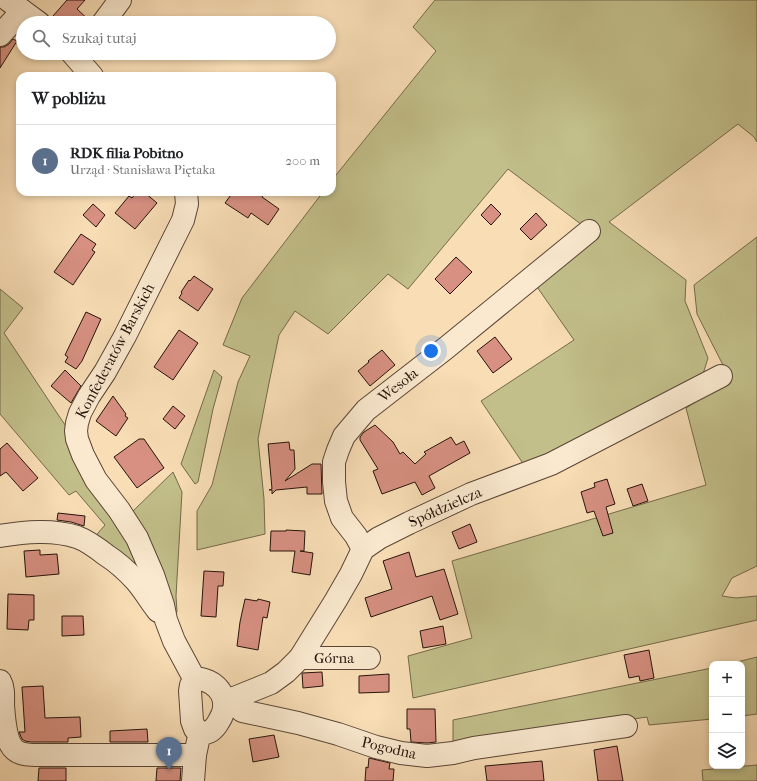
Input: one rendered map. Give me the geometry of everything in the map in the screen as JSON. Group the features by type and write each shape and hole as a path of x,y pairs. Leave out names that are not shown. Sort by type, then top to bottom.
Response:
{"street":[{"path":"108,16 120,0"},
{"path":"15,5 30,16"},
{"path":"0,35 14,20 15,5"},
{"path":"81,60 89,72"},
{"name":"Konfederatów Barskich","path":"187,196 188,204 183,220 125,336 105,372 89,396 80,414 76,431 77,439 92,473 137,538 153,575 163,605 166,620 176,646 195,680"},
{"name":"Wesoła","path":"363,549 356,536 342,518 336,500 334,462 344,436 366,410 446,348 588,231"},
{"name":"Spółdzielcza","path":"229,699 271,683 286,672 300,658 343,588 363,549 379,538 471,494 551,464 721,376"},
{"path":"0,536 50,532 77,537 96,547 115,561 135,580 166,620"},
{"name":"Górna","path":"300,658 369,658"},
{"name":"Pogodna","path":"195,680 201,679 209,681 222,694 235,703 242,711 298,723 338,734 376,747 402,753 427,756 626,726"},
{"path":"192,781 197,744 192,721 190,691 191,685 195,680"},
{"path":"0,681 2,686 4,716 8,738 15,750 26,754 39,755 197,744 206,733 213,730 218,723 229,699"}],"shaded area":[{"path":"435,0 757,0 757,142 754,137 738,124 609,222 686,280 685,301 708,358 703,374 526,468 481,401 574,340 535,284 586,228 508,169 408,289 388,274 328,334 295,311 279,335 258,439 264,499 265,534 197,550 197,511 212,485 238,382 250,356 223,345 242,298 320,196 336,196 336,175 436,51 413,27"},
{"path":"757,237 757,566 732,578 722,596 736,598 757,596 757,620 413,698 408,656 472,638 452,561 706,485 686,408 718,388 725,369 697,314 694,285"},
{"path":"0,289 23,308 4,333 68,429 150,576 92,540 105,525 76,491 69,495 0,414"},
{"path":"214,370 222,377 213,409 198,482 195,484 181,464"},
{"path":"173,472 182,492 176,596 177,612 170,618 129,515"},
{"path":"757,657 757,714 745,716 745,661 741,661"},
{"path":"709,669 709,719 649,725 647,717 453,745 453,720"},
{"path":"757,765 757,781 703,781 702,770 745,769 745,766"}],"building":[{"path":"67,0 85,0 77,9 85,16 53,16"},
{"path":"13,39 16,40 0,68 0,47 4,47"},
{"path":"129,196 132,198 134,196 149,196 157,203 135,229 115,213"},
{"path":"230,196 263,196 279,209 268,225 251,213 248,218 225,203"},
{"path":"93,204 105,215 96,227 83,215"},
{"path":"491,204 501,214 491,225 481,215"},
{"path":"536,213 547,225 531,240 520,229"},
{"path":"81,234 96,244 92,250 95,252 73,285 54,272"},
{"path":"456,257 472,272 450,294 435,279"},
{"path":"194,276 213,289 198,311 179,298 189,280 190,281"},
{"path":"86,312 101,319 82,361 76,369 65,362 68,357 65,355"},
{"path":"179,330 198,343 173,380 154,367"},
{"path":"495,337 512,359 493,373 477,351"},
{"path":"382,350 395,365 370,386 358,371"},
{"path":"65,370 81,386 71,403 51,386"},
{"path":"113,396 126,414 125,416 128,418 116,436 96,421"},
{"path":"173,406 185,416 175,429 163,419"},
{"path":"375,425 393,442 400,454 403,452 415,464 426,454 424,452 451,437 456,445 464,441 470,453 429,476 435,488 422,495 415,482 382,494 373,471 378,469 360,440 360,437 364,432"},
{"path":"139,439 144,439 164,468 137,488 114,457"},
{"path":"289,442 290,450 294,450 295,469 285,481 312,464 321,464 322,494 307,494 307,487 276,490 272,494 272,490 269,490 272,489 268,444"},
{"path":"7,443 38,478 23,491 6,472 0,476 0,449"},
{"path":"607,479 615,504 606,507 613,533 603,536 594,511 587,513 581,492 595,487 594,483"},
{"path":"642,484 648,501 633,506 627,489"},
{"path":"58,513 85,516 84,526 57,520"},
{"path":"470,524 477,542 459,549 452,532"},
{"path":"271,531 305,531 304,551 300,551 313,553 310,575 292,572 295,551 270,551"},
{"path":"40,550 40,555 57,554 59,574 26,577 24,551"},
{"path":"409,552 416,577 444,569 458,614 440,620 432,596 371,617 365,598 392,589 383,561"},
{"path":"204,571 224,572 223,586 218,586 216,617 201,616"},
{"path":"8,594 34,595 34,620 29,620 28,630 7,629"},
{"path":"245,599 257,601 258,599 270,602 267,618 263,617 258,650 237,646"},
{"path":"62,616 83,616 84,635 62,636"},
{"path":"443,626 446,644 423,648 420,631"},
{"path":"649,650 654,678 640,681 639,676 629,678 624,655"},
{"path":"322,672 323,686 303,688 302,673"},
{"path":"389,674 389,692 359,693 359,676"},
{"path":"43,686 45,718 80,717 81,737 68,738 68,742 31,742 22,739 19,732 25,732 22,687"},
{"path":"407,709 435,709 436,742 411,742 410,729 407,729"},
{"path":"147,729 148,742 110,742 110,731"},
{"path":"274,735 279,757 253,762 249,739"},
{"path":"617,746 623,781 598,781 594,750"},
{"path":"369,758 390,763 389,769 394,769 393,781 365,781 366,767 368,768"},
{"path":"542,761 544,781 487,781 485,766"},
{"path":"39,768 66,768 66,781 38,781"},
{"path":"157,768 181,768 180,781 156,781"}],"place":[{"name":"RDK filia Pobitno","path":"169,770"}]}
